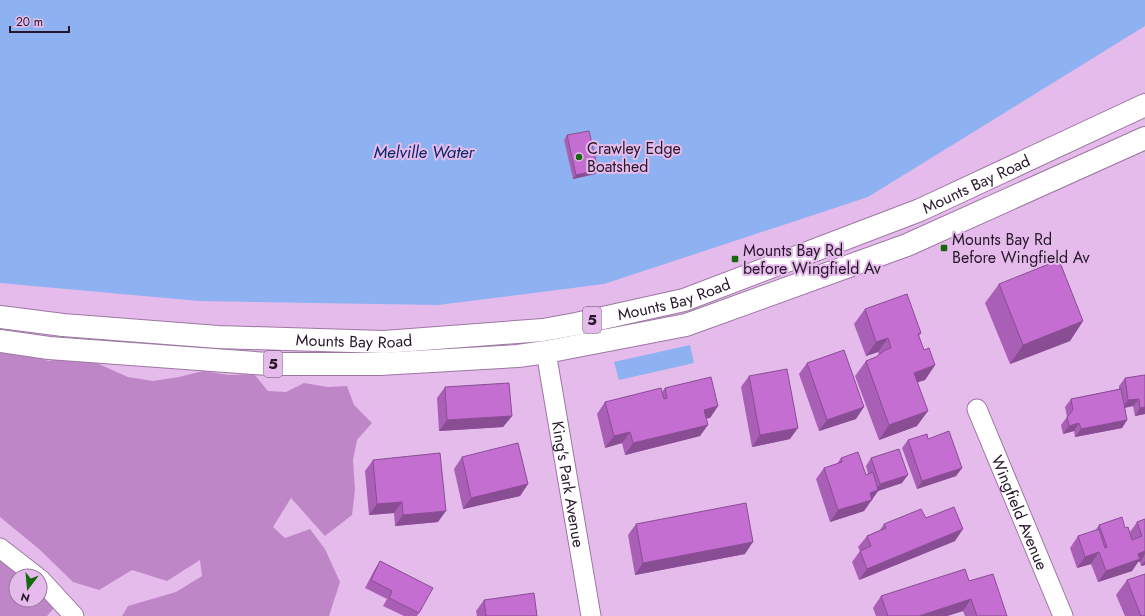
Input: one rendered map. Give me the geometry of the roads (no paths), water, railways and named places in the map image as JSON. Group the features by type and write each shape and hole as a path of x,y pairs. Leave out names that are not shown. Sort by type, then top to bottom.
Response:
{"highway":[{"name":"Mounts Bay Road","path":"0,317 63,324 218,337 384,342 543,330 576,324 684,300 913,213 1145,105"},
{"name":"Mounts Bay Road","path":"0,341 49,348 268,364 380,364 518,356 546,352 686,324 907,245 1145,138"}],"street":[{"name":"King's Park Avenue","path":"546,352 591,616"},
{"name":"Wingfield Avenue","path":"977,409 1063,616"},
{"path":"0,548 26,568"},
{"path":"48,588 74,616"}],"water":[{"name":"Melville Water","path":"0,0 1145,0 1145,26 868,197 604,284 438,305 199,301 0,283"},
{"path":"690,345 694,363 619,380 614,362"}],"place":[{"name":"Crawley Edge Boatshed","path":"579,157"},
{"name":"Mounts Bay Rd Before Wingfield Av","path":"944,248"},
{"name":"Mounts Bay Rd before Wingfield Av","path":"735,259"}]}
